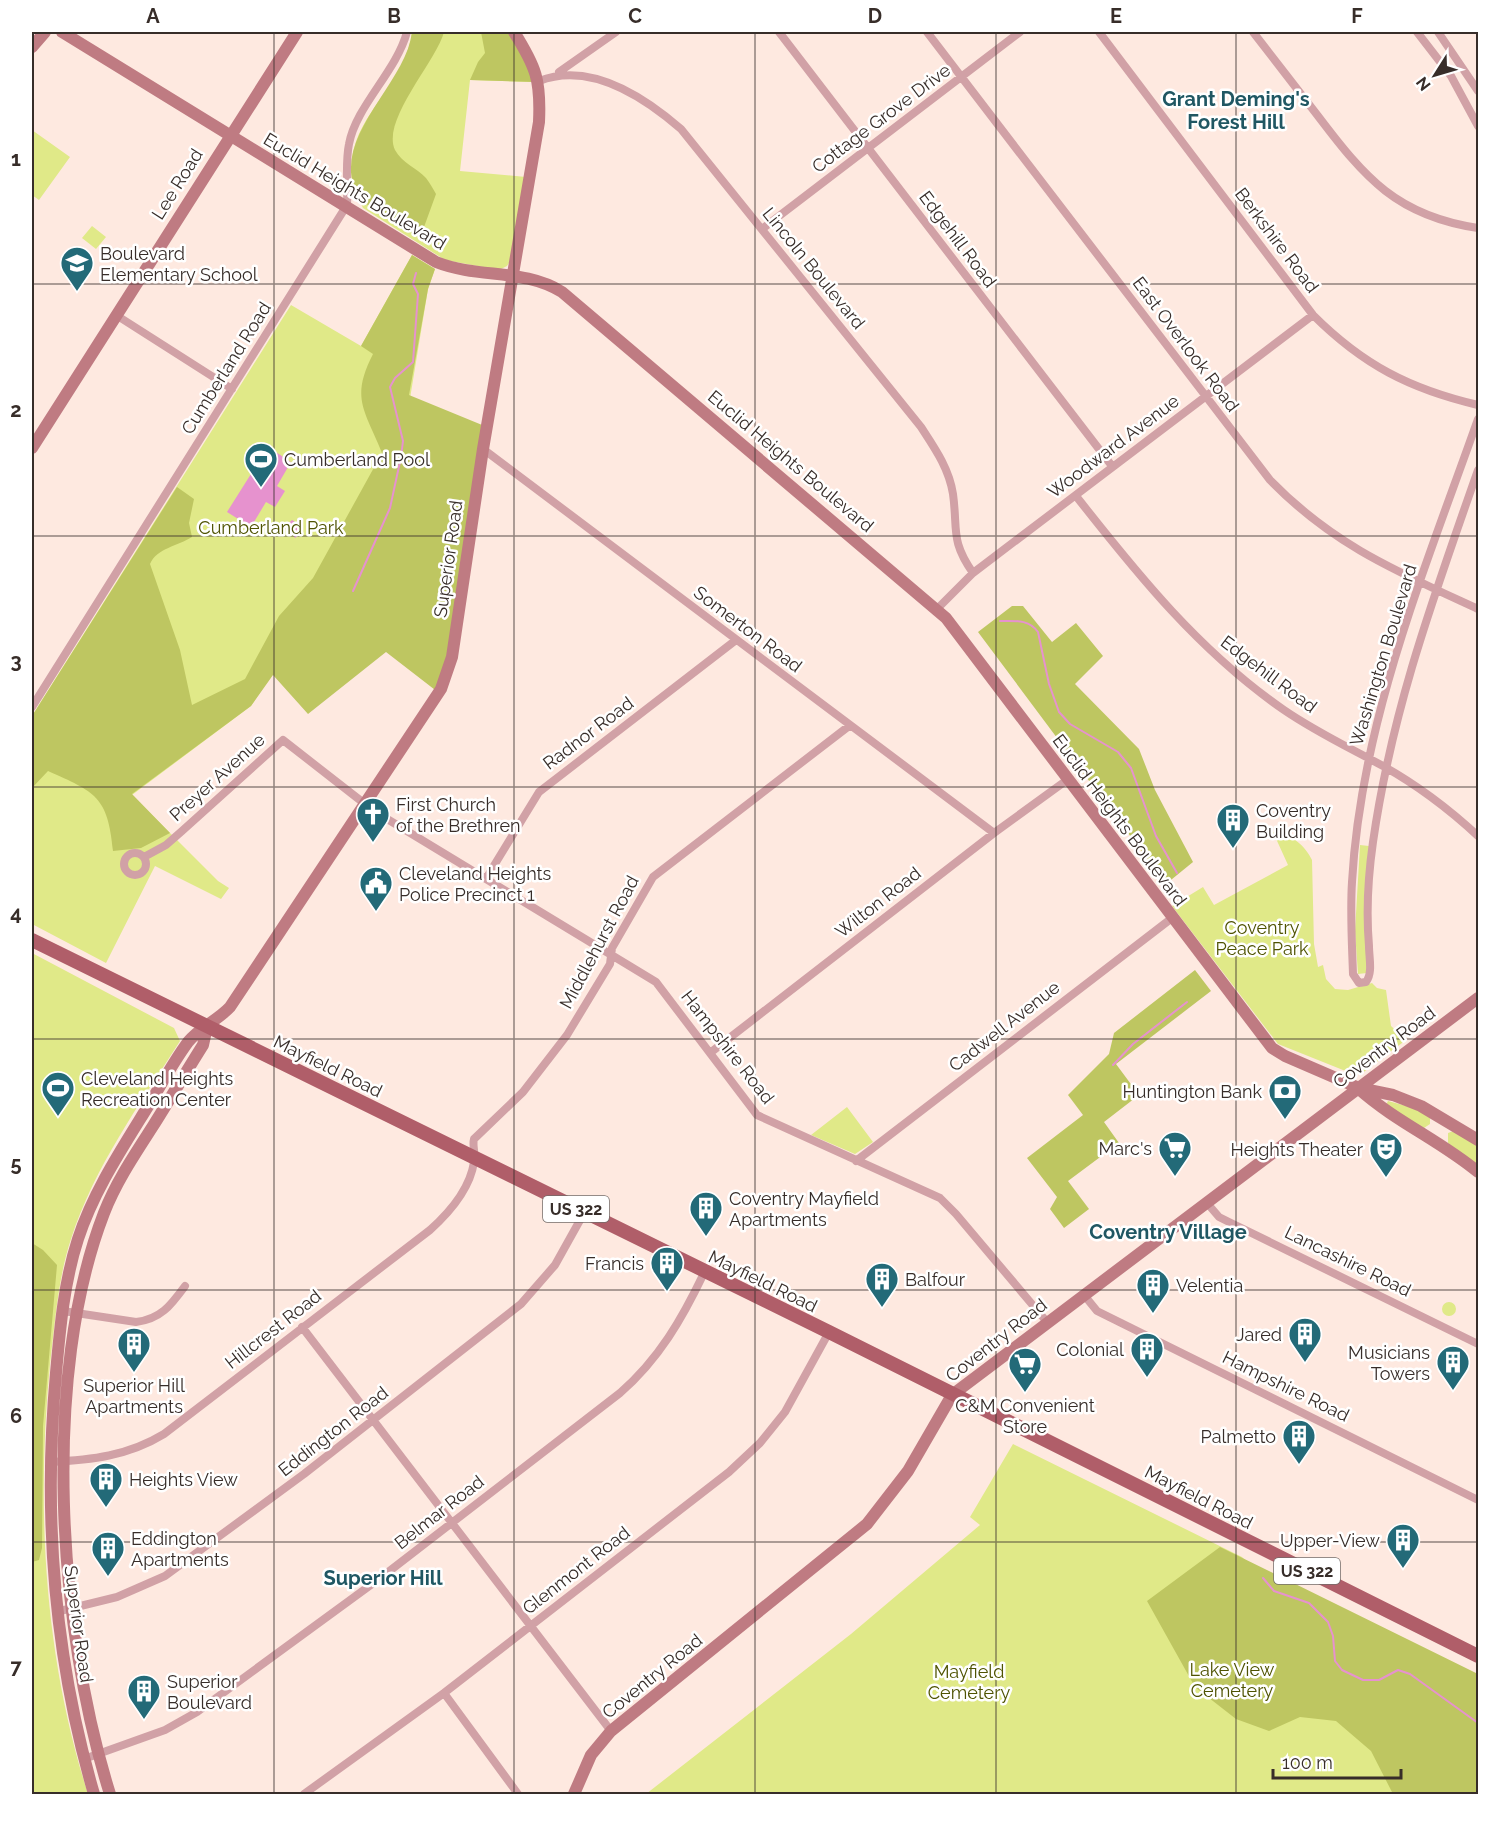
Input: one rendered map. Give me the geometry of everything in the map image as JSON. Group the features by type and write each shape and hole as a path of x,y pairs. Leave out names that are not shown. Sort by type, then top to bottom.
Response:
{"main road":[{"name":"Mayfield Road","path":"32,940 704,1273 829,1332 1479,1656"}],"street":[{"path":"32,47 45,32"},
{"name":"Euclid Heights Boulevard","path":"62,32 347,205 436,262 465,272 513,275 546,282 562,292 938,609 1272,1048 1285,1056 1359,1088 1393,1095 1421,1106 1446,1118 1479,1140"},
{"name":"Lee Road","path":"32,448 229,135 297,32"},
{"path":"347,205 349,145 355,127 401,53 407,32"},
{"name":"Superior Road","path":"94,1794 84,1759 56,1612 51,1554 50,1461 63,1311 78,1240 93,1201 121,1150 190,1040 230,1007 366,806 441,689 445,679 452,657 483,449 539,122 539,81 529,56 514,32"},
{"path":"556,74 616,32"},
{"name":"Edgehill Road","path":"779,32 1112,466"},
{"name":"East Overlook Road","path":"927,32 1270,480 1300,508 1352,548 1420,583 1479,609"},
{"name":"Cottage Grove Drive","path":"762,229 1020,32"},
{"name":"Berkshire Road","path":"1099,32 1313,315 1337,339 1364,360 1404,382 1445,398 1479,405"},
{"path":"1253,32 1348,156 1372,182 1389,195 1422,212 1458,224 1479,228"},
{"path":"1416,32 1450,76 1479,126"},
{"path":"1438,32 1479,91"},
{"name":"Lincoln Boulevard","path":"539,81 556,74 577,75 619,87 654,105 681,129 921,427 939,454 953,493 956,544 973,573"},
{"name":"Cumberland Road","path":"32,707 347,205"},
{"path":"116,315 232,389"},
{"name":"Woodward Avenue","path":"938,609 973,573 1313,315"},
{"name":"Washington Boulevard","path":"1479,418 1420,583 1387,687 1369,759 1352,885 1353,974 1359,983 1366,982 1370,975 1367,889 1385,768 1406,683 1479,470"},
{"name":"Somerton Road","path":"483,449 849,726 994,832"},
{"name":"Edgehill Road","path":"1076,496 1140,578 1179,622 1215,655 1284,710 1428,795 1479,836"},
{"name":"Radnor Road","path":"487,877 538,792 736,640"},
{"name":"Middlehurst Road","path":"475,1159 474,1138 523,1092 546,1065 610,964 611,954 653,877 849,726"},
{"name":"Preyer Avenue","path":"144,857 182,831 283,740 366,806"},
{"name":"Wilton Road","path":"710,1053 994,832 1067,780"},
{"name":"Hampshire Road","path":"366,806 487,877 656,982 757,1115 940,1198 1047,1322"},
{"name":"Cadwell Avenue","path":"856,1161 1172,918"},
{"name":"Coventry Road","path":"574,1794 591,1755 611,1731 867,1524 908,1471 952,1395 1479,998"},
{"name":"Superior Road","path":"110,1794 98,1754 71,1610 64,1461 77,1313 104,1210 133,1157 203,1045 207,1027"},
{"path":"159,1088 171,1096"},
{"name":"Euclid Heights Boulevard","path":"1359,1088 1390,1114 1434,1139 1479,1172"},
{"path":"121,1150 133,1157"},
{"name":"Hillcrest Road","path":"50,1461 116,1455 150,1442 439,1222 462,1193 471,1176 475,1159"},
{"name":"Lancashire Road","path":"1207,1203 1219,1217 1228,1222 1479,1344"},
{"name":"Eddington Road","path":"56,1612 117,1598 146,1586 184,1565 373,1421 521,1304 555,1265 584,1213"},
{"path":"78,1240 93,1245"},
{"name":"Belmar Road","path":"84,1759 165,1730 197,1712 383,1576 637,1378 673,1334 704,1273"},
{"path":"63,1311 136,1322 145,1321 170,1308 185,1286"},
{"name":"Hampshire Road","path":"1084,1295 1097,1311 1479,1500"},
{"path":"302,1326 611,1731"},
{"name":"Glenmont Road","path":"304,1794 444,1693 729,1472 760,1443 784,1412 829,1332"},
{"path":"444,1693 518,1794"}],"green space":[{"path":"412,32 510,32 535,82 470,80 460,171 526,177 512,258 507,266 499,270 445,260 363,208 353,180 353,156 359,135 406,56"},
{"path":"412,32 444,32 431,59 402,107 393,138 398,155 426,178 436,194 420,238 360,200 352,178 352,156 359,135 407,52"},
{"path":"481,32 510,32 535,82 470,80 485,53"},
{"path":"32,130 70,157 39,200 32,195"},
{"path":"92,226 106,237 96,249 82,238"},
{"name":"Cumberland Park","path":"412,255 435,269 428,289 403,441 296,639 251,706 132,795 218,881 229,888 221,899 155,866 106,963 32,924 32,716 291,305 361,346"},
{"path":"412,255 435,269 428,289 409,395 487,427 452,657 439,693 386,652 308,714 273,675 251,706 132,794 170,833 141,848 113,851 111,833 103,807 88,791 48,771 32,788 32,716 177,487 194,499 189,523 192,537 158,554 150,564 180,650 192,705 245,679 279,616 313,578 382,453 362,404 361,394 362,382 373,354 361,346"},
{"path":"1012,606 1023,606 1052,642 1076,623 1103,656 1075,684 1139,749 1155,790 1193,862 1166,884 978,632"},
{"name":"Coventry Peace Park","path":"1273,832 1296,841 1312,860 1314,944 1318,967 1323,965 1326,979 1335,989 1348,990 1372,983 1377,988 1386,990 1391,1026 1406,1040 1361,1074 1353,1074 1278,1044 1172,906 1203,887 1214,905 1288,865"},
{"path":"1360,845 1369,846 1367,973 1358,974 1355,931"},
{"path":"32,953 174,1028 180,1041 134,1112 92,1187 71,1239 55,1317 46,1418 44,1473 47,1581 62,1689 73,1742 88,1794 32,1794"},
{"path":"1195,970 1211,991 1116,1064 1139,1095 1104,1122 1119,1143 1068,1181 1089,1209 1064,1228 1050,1209 1057,1197 1027,1158 1083,1115 1068,1095 1109,1054 1114,1033"},
{"path":"1388,1101 1414,1108 1430,1117 1430,1124 1424,1128 1385,1107"},
{"path":"847,1107 873,1142 855,1154 811,1135"},
{"path":"1456,1130 1478,1147 1478,1167 1448,1143 1448,1133"},
{"path":"32,1243 43,1250 57,1265 43,1426 42,1548 39,1560 32,1562"},
{"path":"1449,1302 1454,1304 1456,1309 1454,1314 1449,1316 1444,1314 1442,1309 1444,1304"},
{"name":"Mayfield Cemetery","path":"1013,1444 1242,1557 1478,1794 646,1794 851,1634 980,1525 970,1517"},
{"name":"Lake View Cemetery","path":"1220,1547 1478,1674 1478,1794 1393,1794 1371,1751 1336,1721 1300,1717 1269,1731 1236,1719 1195,1687 1147,1601"}],"shaded area":[{"name":"Cumberland Pool","path":"268,447 291,462 277,486 285,491 275,507 266,502 251,527 227,512"},
{"path":"292,520 300,525 299,535 295,538 289,529 283,528"}],"waterway":[{"path":"353,591 390,508 401,457 403,441 390,387 395,378 413,362 418,294 413,284 416,273"},
{"path":"1000,621 1026,623 1038,632 1049,684 1059,712 1070,724 1118,752 1131,768 1156,836 1177,873"},
{"path":"1113,1065 1133,1044 1187,1002"},
{"path":"1263,1578 1274,1591 1309,1603 1328,1622 1333,1636 1335,1661 1342,1670 1363,1680 1379,1680 1398,1670 1410,1674 1478,1723"}],"place":[{"name":"Boulevard Elementary School","path":"77,292"},
{"name":"Cumberland Pool","path":"261,488"},
{"name":"First Church of the Brethren","path":"373,843"},
{"name":"Coventry Building","path":"1233,849"},
{"name":"Cleveland Heights Police Precinct 1","path":"376,912"},
{"name":"Cleveland Heights Recreation Center","path":"58,1117"},
{"name":"Huntington Bank","path":"1285,1120"},
{"name":"Marc's","path":"1175,1177"},
{"name":"Heights Theater","path":"1386,1178"},
{"name":"Coventry Mayfield Apartments","path":"706,1237"},
{"name":"Francis","path":"667,1292"},
{"name":"Balfour","path":"882,1308"},
{"name":"Velentia","path":"1153,1314"},
{"name":"Jared","path":"1305,1363"},
{"name":"Superior Hill Apartments","path":"134,1373"},
{"name":"Colonial","path":"1147,1378"},
{"name":"Musicians Towers","path":"1453,1391"},
{"name":"C&M Convenient Store","path":"1025,1393"},
{"name":"Palmetto","path":"1299,1465"},
{"name":"Heights View","path":"106,1508"},
{"name":"Upper-View","path":"1403,1569"},
{"name":"Eddington Apartments","path":"108,1577"},
{"name":"Superior Boulevard","path":"144,1720"}],"district":[{"name":"Grant Deming's Forest Hill","path":"1236,110"},
{"name":"Coventry Village","path":"1168,1232"},
{"name":"Superior Hill","path":"383,1578"}]}
